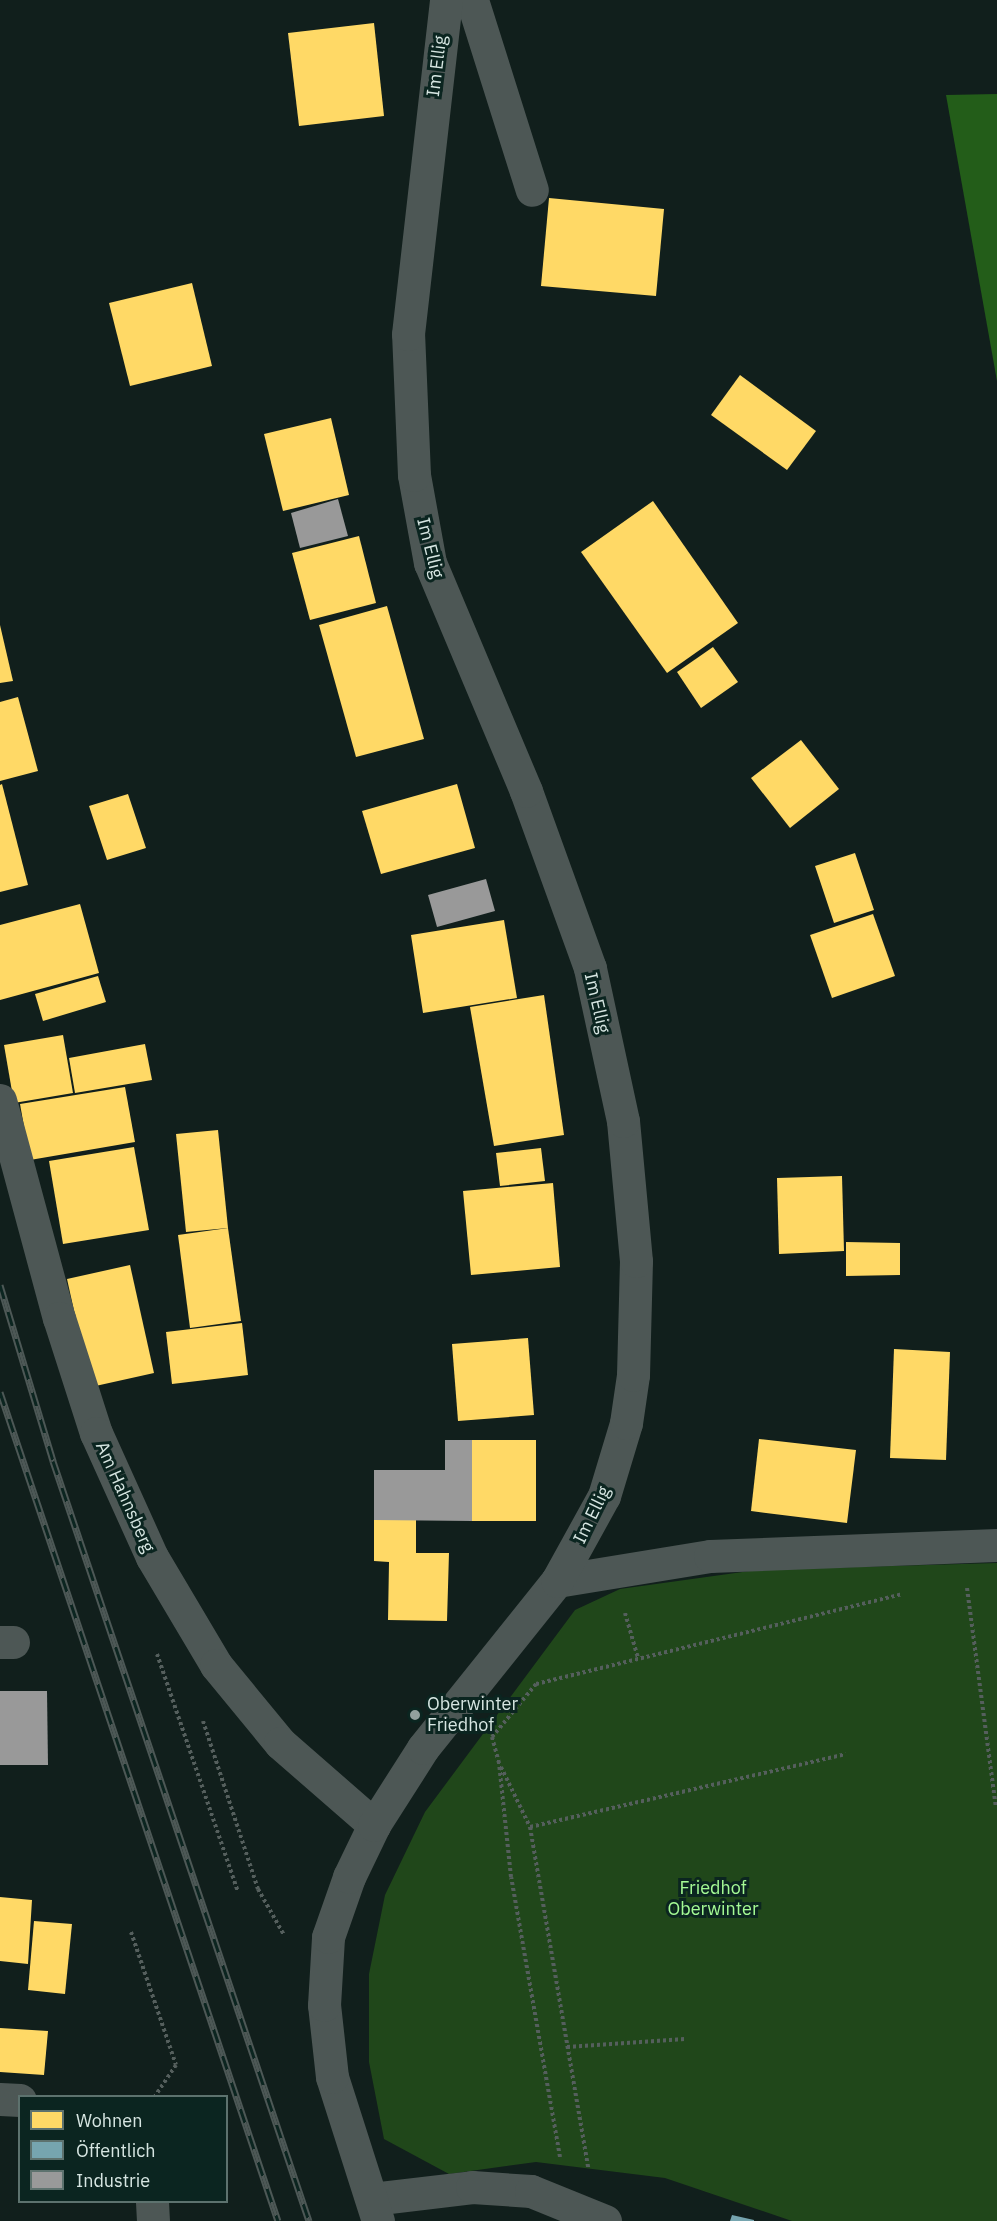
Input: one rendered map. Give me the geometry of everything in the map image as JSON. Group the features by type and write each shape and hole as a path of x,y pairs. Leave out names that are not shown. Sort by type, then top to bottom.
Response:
{"street":[{"name":"Im Ellig","path":"375,2210 332,2077 324,2005 328,1937 349,1877 374,1825 423,1748 557,1581 604,1496 626,1423 633,1375 636,1261 622,1121 590,968 526,791 430,562 414,475 408,333 446,0"},
{"path":"472,0 532,190"},
{"name":"Am Hahnsberg","path":"0,1100 59,1318 96,1433 152,1557 216,1665 279,1743 374,1825"},
{"path":"557,1581 710,1556 997,1545"},
{"path":"0,2099 18,2100"},
{"path":"375,2210 472,2187 531,2191 605,2221"},
{"path":"152,2203 153,2221"}],"path":[{"path":"966,1579 996,1807"},
{"path":"588,2169 530,1827 500,1763 492,1737 536,1684 909,1592"},
{"path":"623,1606 638,1658"},
{"path":"154,1647 238,1892"},
{"path":"202,1718 258,1890 285,1938"},
{"path":"530,1827 846,1754"},
{"path":"500,1763 511,1877 561,2165"},
{"path":"131,1932 176,2065 156,2095"},
{"path":"567,2047 685,2039"}],"green space":[{"path":"997,94 997,381 946,95"},
{"name":"Friedhof Oberwinter","path":"997,1563 997,2221 792,2221 665,2178 536,2162 449,2174 384,2139 369,2062 369,1974 385,1895 425,1812 575,1610 620,1589 757,1570"}],"building: Wohnen":[{"path":"374,23 384,116 299,126 288,33"},
{"path":"549,198 664,209 656,296 541,286"},
{"path":"192,283 212,366 130,386 109,303"},
{"path":"740,375 816,431 787,470 711,415"},
{"path":"331,418 349,495 283,511 264,434"},
{"path":"653,501 738,623 667,673 581,552"},
{"path":"359,536 376,603 310,620 292,553"},
{"path":"387,606 424,739 356,757 319,625"},
{"path":"0,625 13,681 0,683"},
{"path":"713,647 738,682 701,708 677,672"},
{"path":"18,697 38,771 0,781 0,702"},
{"path":"801,740 839,789 790,828 751,778"},
{"path":"2,784 28,885 0,892 0,785"},
{"path":"457,784 475,848 381,874 362,811"},
{"path":"128,794 146,848 107,860 89,806"},
{"path":"855,853 874,910 834,923 815,866"},
{"path":"80,904 99,973 0,1000 0,925"},
{"path":"873,914 895,976 832,998 810,935"},
{"path":"504,920 517,998 423,1013 411,935"},
{"path":"98,976 106,1002 43,1021 35,994"},
{"path":"544,995 564,1135 494,1146 470,1007"},
{"path":"63,1035 73,1093 14,1103 4,1045"},
{"path":"145,1044 152,1080 75,1093 69,1058"},
{"path":"125,1087 135,1142 30,1160 20,1104"},
{"path":"218,1130 228,1228 186,1232 176,1134"},
{"path":"134,1147 149,1230 63,1244 49,1161"},
{"path":"541,1148 545,1181 500,1186 496,1153"},
{"path":"842,1176 844,1251 779,1254 777,1178"},
{"path":"553,1183 560,1267 471,1275 463,1191"},
{"path":"228,1228 241,1321 190,1328 178,1235"},
{"path":"846,1242 900,1243 900,1275 846,1276"},
{"path":"130,1265 154,1373 91,1387 67,1279"},
{"path":"242,1323 248,1375 172,1384 166,1332"},
{"path":"528,1338 534,1415 458,1421 452,1344"},
{"path":"894,1349 950,1352 946,1460 890,1458"},
{"path":"759,1439 856,1450 847,1523 751,1511"},
{"path":"472,1440 536,1440 536,1521 472,1521"},
{"path":"374,1520 416,1520 416,1553 449,1553 447,1621 388,1620 389,1562 374,1561"},
{"path":"0,1897 32,1900 28,1964 0,1961"},
{"path":"34,1921 72,1924 65,1994 28,1990"},
{"path":"0,2028 48,2031 44,2075 0,2072"}],"building: Öffentlich":[{"path":"732,2215 754,2220 754,2221 730,2221"}],"building: Industrie":[{"path":"338,499 348,536 300,548 291,513"},
{"path":"486,879 495,911 437,927 428,895"},
{"path":"445,1440 472,1440 472,1521 374,1520 374,1470 445,1470"},
{"path":"0,1691 47,1691 48,1765 0,1765"}],"railway":[{"path":"0,1285 53,1461 309,2221"},
{"path":"0,1392 278,2221"}],"place":[{"name":"Oberwinter Friedhof","path":"415,1715"}]}
